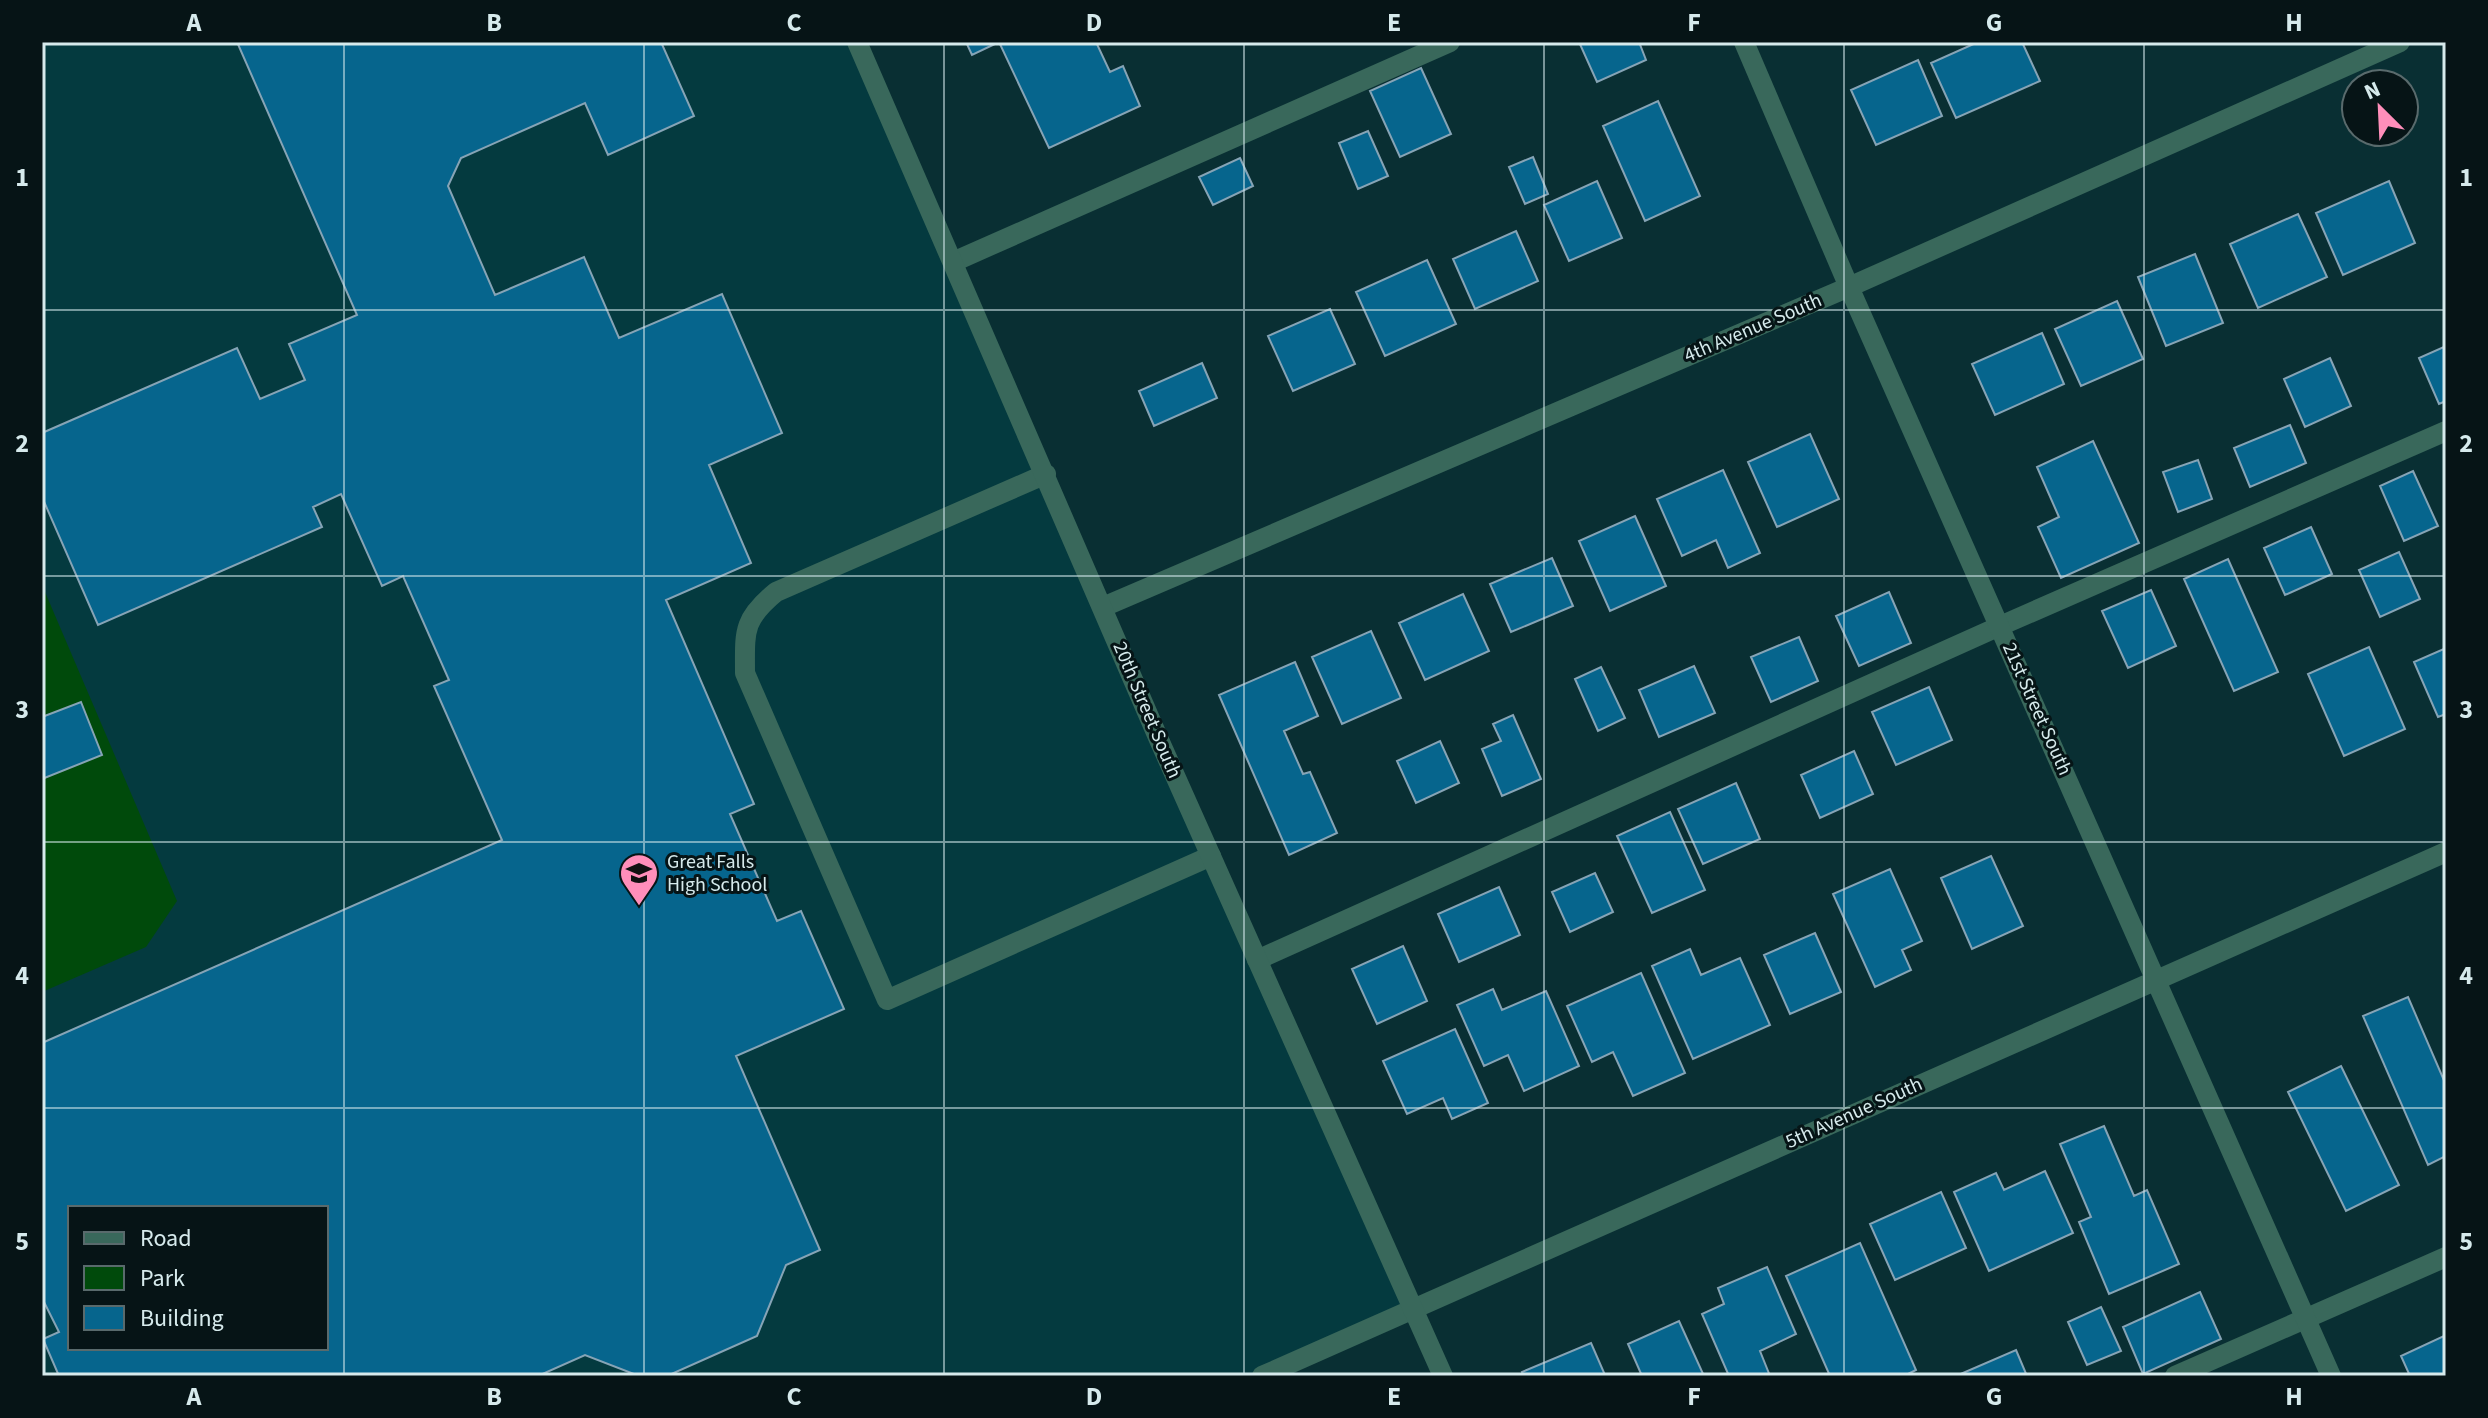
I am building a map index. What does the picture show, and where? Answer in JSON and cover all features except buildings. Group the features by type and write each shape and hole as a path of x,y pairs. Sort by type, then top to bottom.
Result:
{"street":[{"name":"20th Street South","path":"857,42 1160,742 1443,1376"},
{"path":"953,262 1450,42"},
{"name":"21st Street South","path":"1744,42 1849,287 2331,1376"},
{"name":"4th Avenue South","path":"1103,607 1849,287 2400,42"},
{"path":"1257,960 2000,626 2446,431"},
{"path":"1046,474 776,592 756,609 745,634 745,673 887,1000 1211,856"},
{"name":"5th Avenue South","path":"1262,1376 2446,852"},
{"path":"2175,1376 2446,1257"}],"shaded area":[{"name":"Great Falls High School","path":"42,42 857,42 1415,1310 1262,1376 42,1376"}],"green space":[{"path":"42,585 177,901 146,947 42,992"}],"place":[{"name":"Great Falls High School","path":"639,907"}]}
